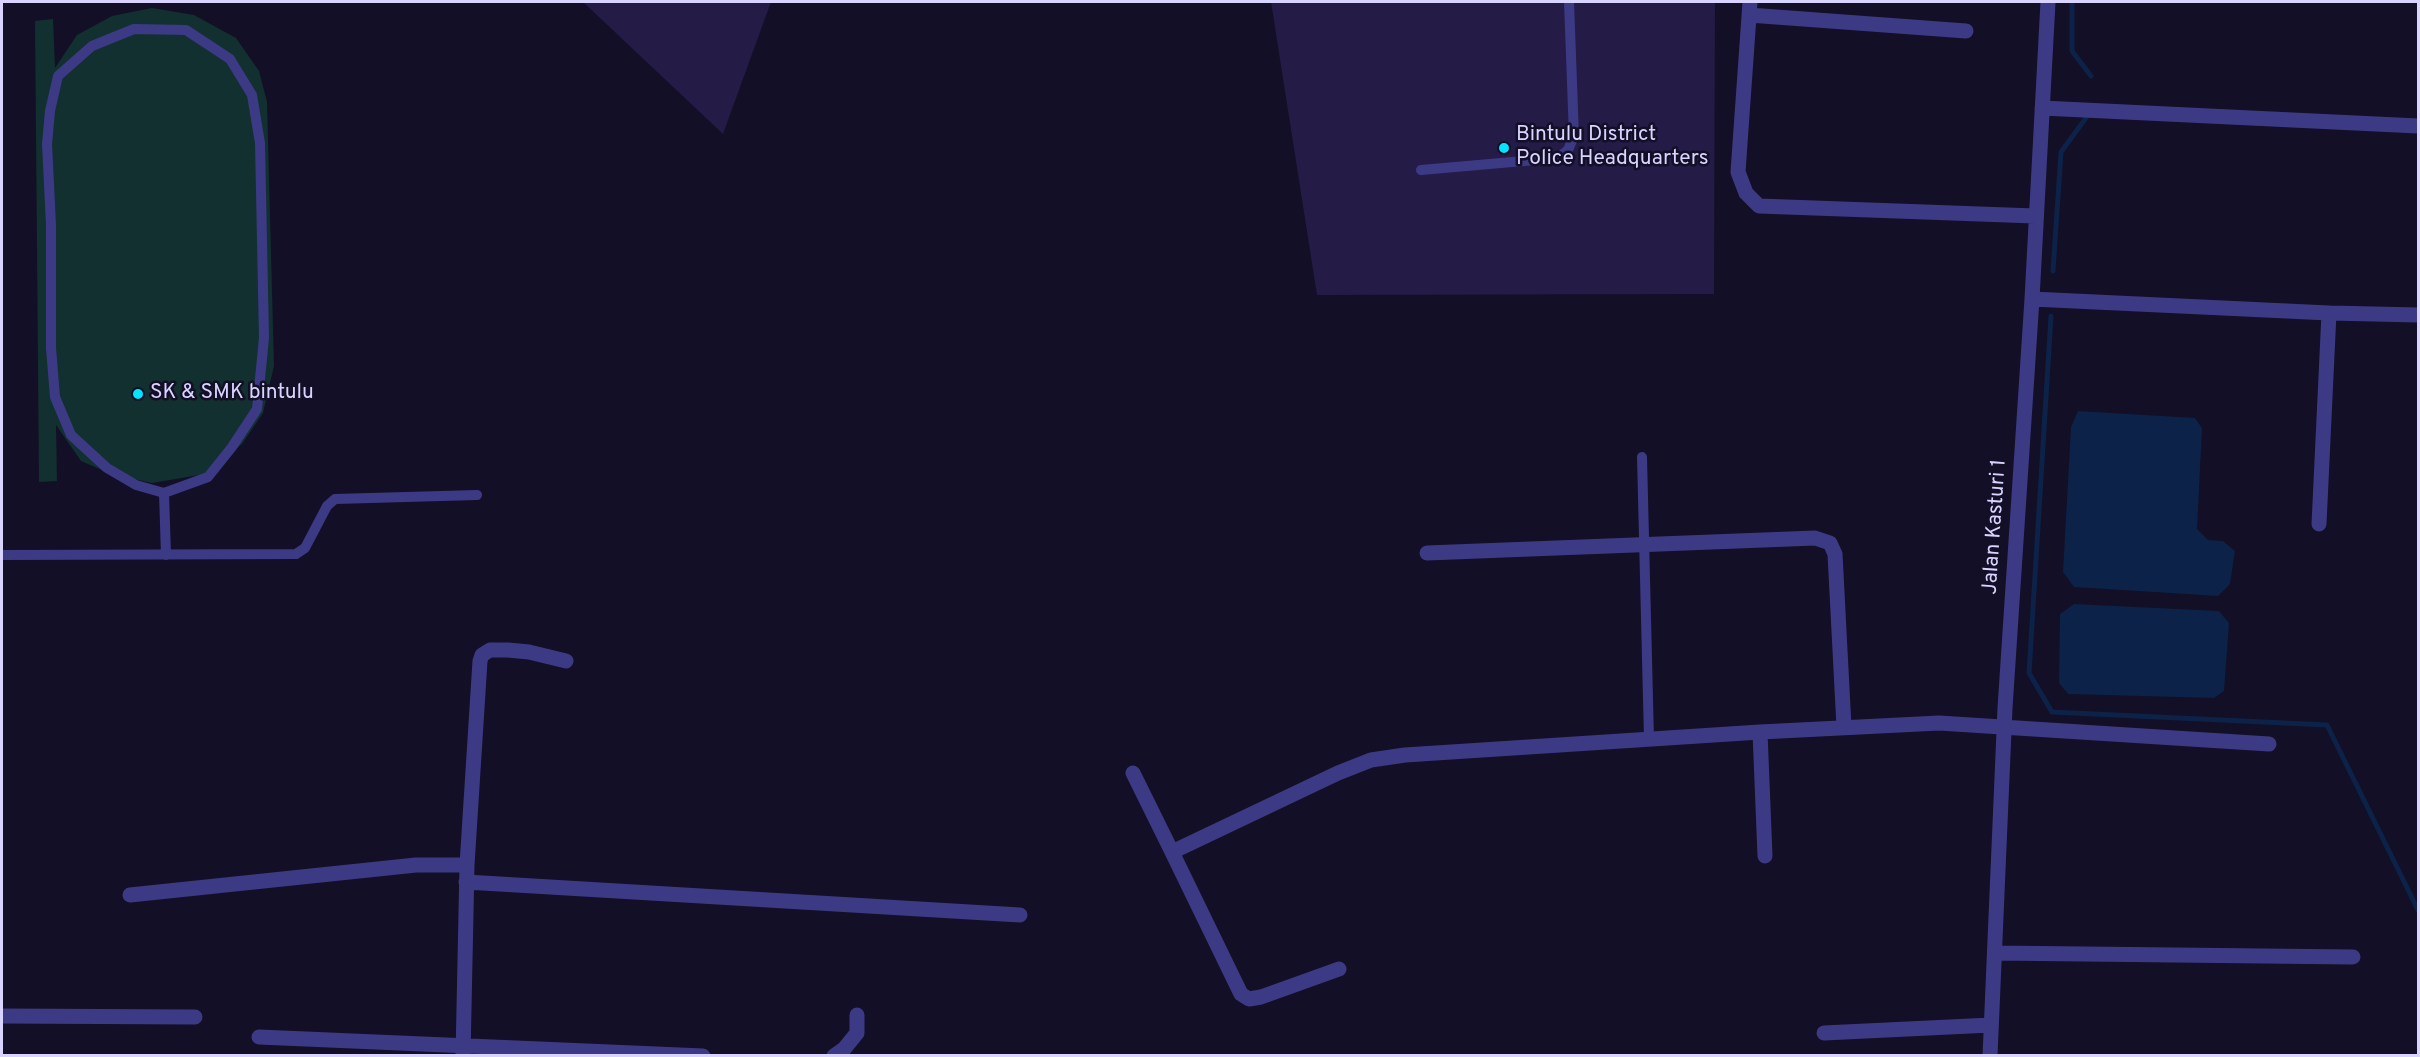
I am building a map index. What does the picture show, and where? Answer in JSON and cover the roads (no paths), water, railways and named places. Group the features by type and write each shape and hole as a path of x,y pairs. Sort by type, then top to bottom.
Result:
{"street":[{"name":"Jalan Kasturi 1","path":"1990,1056 2005,728 2048,2"},
{"path":"1966,31 1750,8 1738,172 1746,193 1759,206 2035,216"},
{"path":"2042,108 2418,126"},
{"path":"2032,299 2329,314 2418,315"},
{"path":"2319,524 2329,314"},
{"path":"1427,553 1815,538 1830,543 1835,554 1844,727"},
{"path":"463,1051 466,882 482,655 490,650 508,650 529,652 566,661"},
{"path":"1172,852 1338,773 1371,760 1405,755 1939,723 2269,744"},
{"path":"1760,732 1765,856"},
{"path":"1133,774 1241,994 1249,999 1261,997 1339,969"},
{"path":"130,895 416,865 467,865"},
{"path":"466,882 1020,915"},
{"path":"1995,953 2353,957"},
{"path":"834,1056 844,1049 857,1033 857,1015"},
{"path":"2,1016 195,1017"},
{"path":"1824,1033 1991,1025"},
{"path":"259,1038 463,1051 703,1056"}],"lane":[{"path":"1421,170 1558,158 1568,150 1574,136 1569,2"},
{"path":"134,29 186,30 230,59 252,95 260,143 264,338 257,409 232,447 208,477 164,493 136,485 107,468 71,435 55,397 51,348 51,225 47,144 50,111 58,76 92,46 134,29"},
{"path":"1642,457 1649,739"},
{"path":"164,493 166,555"},
{"path":"2,555 296,554 304,548 327,506 334,499 477,495"}],"water":[{"path":"2078,411 2195,418 2202,428 2197,529 2208,540 2223,541 2235,551 2230,584 2218,596 2074,587 2063,572 2071,427"},
{"path":"2074,604 2219,611 2229,623 2224,691 2214,698 2068,694 2059,683 2060,614"}],"waterway":[{"path":"2072,2 2072,51 2091,76"},
{"path":"2053,271 2061,152 2088,115"},
{"path":"2051,316 2029,673 2052,712 2327,725 2418,910"}],"place":[{"name":"Bintulu District Police Headquarters","path":"1504,148"},
{"name":"SK & SMK bintulu","path":"138,394"}]}
